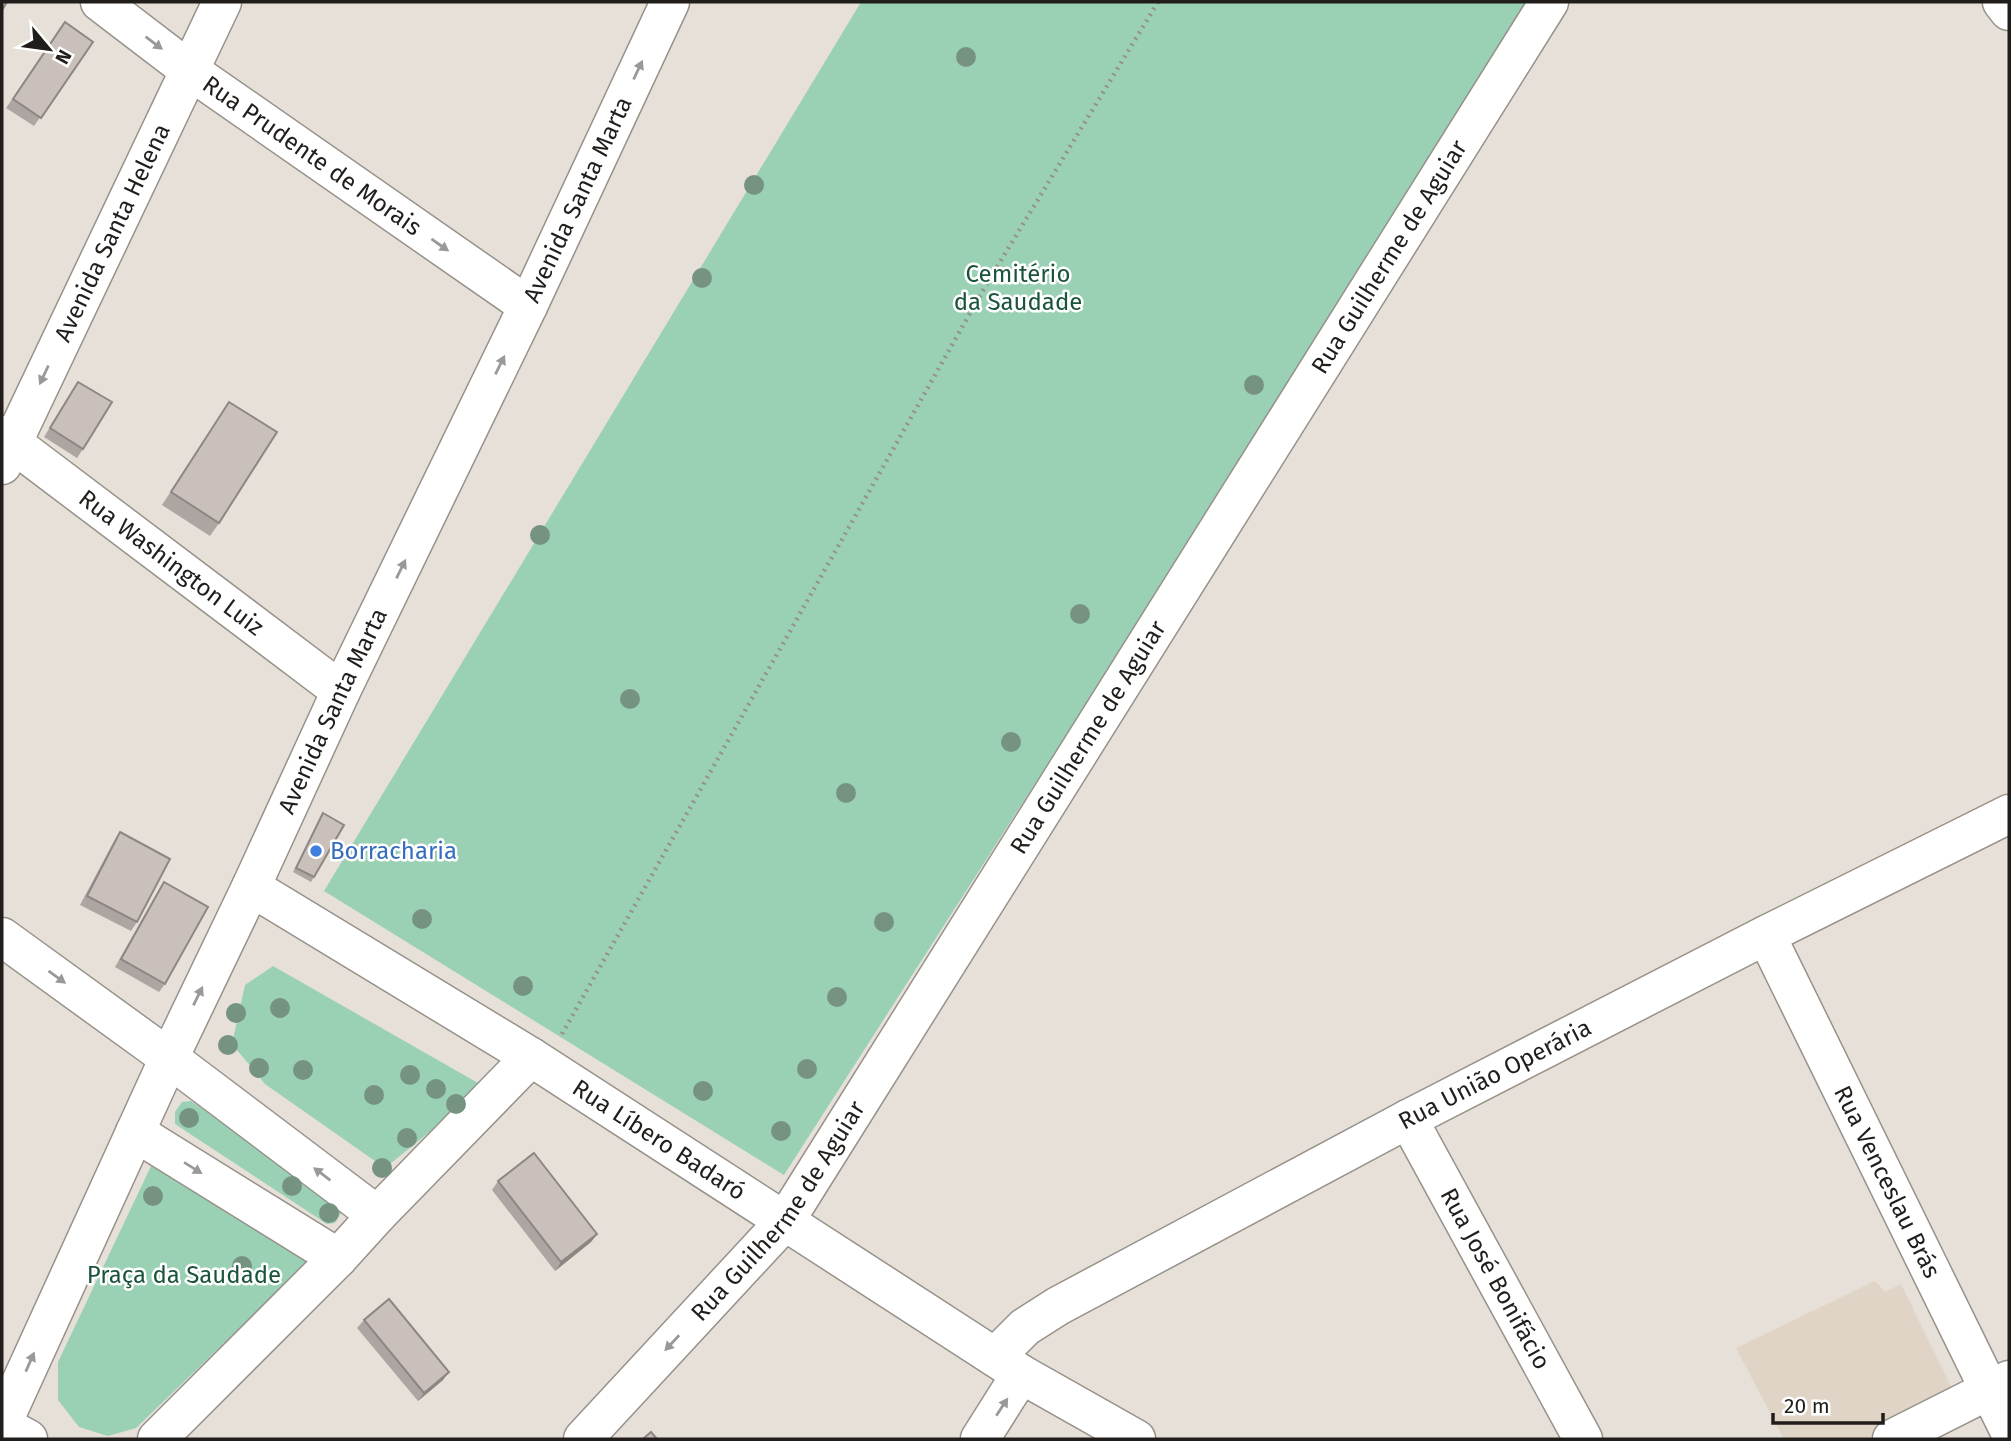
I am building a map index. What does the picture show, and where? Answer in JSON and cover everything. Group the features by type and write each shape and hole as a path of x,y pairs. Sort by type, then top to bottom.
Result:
{"street":[{"name":"Rua Prudente de Morais","path":"100,2 188,69 528,306"},
{"name":"Avenida Santa Helena","path":"5,448 222,2"},
{"name":"Avenida Santa Marta","path":"2,1425 169,1058 341,691 528,306 670,2"},
{"name":"Rua Guilherme de Aguiar","path":"583,1439 785,1221 1549,2"},
{"path":"2003,2 2009,12"},
{"name":"Rua Washington Luiz","path":"5,448 341,691"},
{"name":"Rua União Operária","path":"980,1439 1025,1327 1058,1306 1408,1119 2009,814"},
{"name":"Rua Líbero Badaró","path":"251,887 531,1057 1008,1365 1136,1439"},
{"name":"Rua Venceslau Brás","path":"1766,935 2000,1384 2009,1430"},
{"path":"2,937 169,1058 377,1215"},
{"path":"157,1439 338,1258 531,1057"},
{"name":"Rua José Bonifácio","path":"1408,1119 1583,1439"},
{"path":"135,1132 338,1258"},
{"path":"1892,1439 2000,1384"},
{"path":"2,1425 28,1439"}],"path":[{"path":"531,1057 561,1037 986,285 1158,2"}],"shaded area":[{"path":"1875,1281 1885,1292 1901,1284 1954,1393 1866,1439 1784,1439 1736,1348"}],"green space":[{"name":"Cemitério da Saudade","path":"861,2 1536,2 784,1175 324,891"},
{"path":"273,966 485,1087 385,1168 265,1084 232,1044 245,985"},
{"name":"Praça da Saudade","path":"191,1101 340,1200 344,1208 335,1223 327,1224 175,1124 175,1112 182,1102"},
{"name":"Praça da Saudade","path":"152,1164 309,1261 136,1428 108,1436 79,1427 58,1400 58,1362"}],"building":[{"path":"65,22 93,42 41,118 13,99"},
{"path":"78,382 112,402 83,449 50,428"},
{"path":"229,402 277,432 219,523 171,492"},
{"name":"Borracharia","path":"323,813 344,825 314,877 296,868"},
{"path":"120,832 170,859 137,922 87,896"},
{"path":"164,882 208,907 165,984 121,959"},
{"path":"534,1153 597,1234 561,1262 498,1181"},
{"path":"389,1299 449,1372 424,1393 364,1320"},
{"path":"651,1432 657,1439 643,1439"}],"place":[{"name":"Borracharia","path":"316,851"}]}
